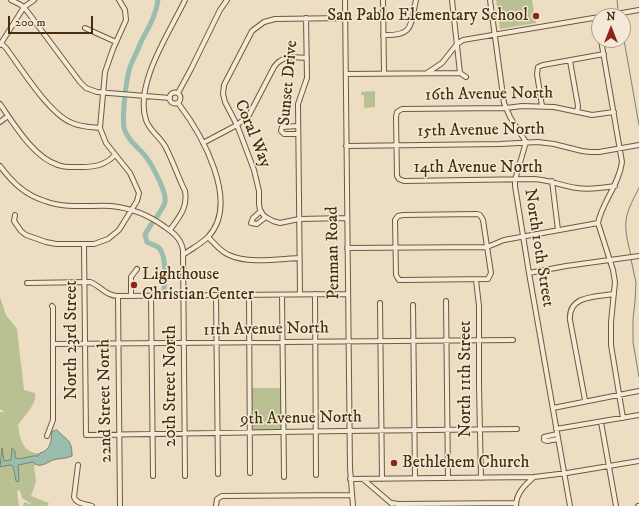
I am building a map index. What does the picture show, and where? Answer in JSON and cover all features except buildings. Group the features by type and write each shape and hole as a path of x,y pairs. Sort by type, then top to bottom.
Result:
{"street":[{"path":"11,0 24,7 83,85 91,90 170,98"},
{"path":"34,0 24,7 0,44 6,48 47,103 60,116 76,125 100,128"},
{"path":"15,215 14,221 16,226 26,235 56,244 94,244 108,239 119,230 139,198 138,190 126,167 104,140 100,128 106,67 126,20 125,10 119,0"},
{"path":"170,230 184,209 186,199 185,191 166,148 146,121 144,111 148,79 153,65 185,0"},
{"path":"178,93 220,10 227,0"},
{"name":"Penman Road","path":"345,0 349,431 350,479 353,506"},
{"path":"383,0 384,73"},
{"path":"384,35 399,35 406,32 410,26 416,0"},
{"path":"452,0 460,73"},
{"path":"490,0 503,98 510,117 526,142"},
{"name":"Sunset Drive","path":"300,294 298,104 306,82 306,18"},
{"name":"Coral Way","path":"261,211 254,170 237,125 225,102 224,90 227,80 249,35 259,24 268,20 345,18"},
{"path":"427,73 446,60 457,44 463,40 494,36 591,18"},
{"path":"85,28 116,42"},
{"path":"603,48 622,162 615,186 598,223 613,270 615,282 611,322 611,345 623,418"},
{"path":"542,106 537,74 538,67 604,54"},
{"path":"202,143 237,125 245,119 252,110 278,62 286,58 307,58"},
{"path":"570,60 578,106 577,112"},
{"path":"346,74 460,73 466,76"},
{"path":"170,98 172,93 178,93"},
{"path":"178,93 181,95 181,99 178,103"},
{"path":"170,98 172,103 178,103"},
{"path":"178,103 191,122 202,143 220,191 218,217 208,237 183,255"},
{"path":"0,104 35,151 42,158 53,164 67,167 96,166 106,163 115,155"},
{"name":"16th Avenue North","path":"397,145 396,114 402,109 506,108 542,106 560,107 592,115 614,112"},
{"path":"0,122 8,116"},
{"path":"298,126 282,127 281,131 284,134 298,134"},
{"name":"North 10th Street","path":"526,142 515,180 529,273 570,506"},
{"name":"15th Avenue North","path":"346,146 546,142 582,152 590,152 639,145"},
{"name":"14th Avenue North","path":"397,145 397,176 399,180 404,181 534,179 552,181 582,189 597,189 615,186"},
{"name":"20th Street North","path":"0,166 20,188 32,196 44,201 68,206 111,206 132,210 154,219 170,230 180,240 183,255 184,295 185,476"},
{"path":"552,181 558,230"},
{"path":"266,217 257,224 252,222 253,218 261,211 266,217 273,221 280,222 299,219 347,218"},
{"path":"403,215 480,215 484,220 487,247 491,273 488,279 399,280 396,275 395,220 398,216 403,215"},
{"path":"347,248 487,247 504,240 598,223"},
{"path":"208,237 224,253 238,258 252,260 299,258"},
{"name":"North 23rd Street","path":"84,245 86,435"},
{"path":"529,273 566,266 639,256"},
{"path":"131,296 131,277 138,270"},
{"name":"North 11th Street","path":"476,280 479,296 481,478"},
{"path":"27,283 85,282 94,284 110,295 118,296 348,294"},
{"path":"315,294 316,475"},
{"path":"585,400 570,314 575,303 582,300 614,294"},
{"path":"216,295 218,474"},
{"path":"249,295 250,473"},
{"path":"282,295 284,477"},
{"name":"22nd Street North","path":"118,296 120,506"},
{"path":"151,296 153,476"},
{"path":"446,301 448,478"},
{"path":"380,303 382,479"},
{"path":"413,305 416,478"},
{"path":"47,436 53,420 52,306"},
{"name":"11th Avenue North","path":"53,344 513,340"},
{"path":"553,408 585,400 639,391"},
{"path":"558,439 547,441 544,440 544,437 557,432 639,415"},
{"path":"601,422 616,506"},
{"name":"9th Avenue North","path":"86,435 316,431 517,430"},
{"path":"350,479 534,477 639,461"},
{"path":"78,465 74,497 75,500 92,506"},
{"path":"363,479 393,504 516,505 520,490 534,477"},
{"path":"216,506 217,499 222,496 352,495"}],"shaded area":[{"path":"496,0 532,0 536,23 500,29"},
{"path":"375,91 375,107 364,108 364,95 361,95 361,92"},
{"path":"0,297 6,315 17,329 24,390 35,393 34,402 30,410 18,425 21,440 23,445 30,451 40,453 39,456 21,458 14,458 11,456 11,460 4,461 2,448 0,460 0,412 4,412 0,409"},
{"path":"252,388 281,388 282,430 252,430"},
{"path":"57,430 70,443 72,456 53,460 40,465 33,462 18,465 18,482 16,481 13,466 10,465 0,467 2,448 4,461 11,460 12,448 15,451 15,458 38,456 46,450 51,442 52,432"},
{"path":"33,462 36,464 34,466 36,482 31,496 49,503 47,506 23,506 24,502 33,505 22,498 20,490 22,489 17,491 19,506 0,506 0,467 10,465 13,466 16,481 19,481 18,465"}],"waterway":[{"path":"158,0 154,17 130,67 125,98 124,128 134,144 149,161 164,192 164,206 145,235 147,242 156,246 162,252 165,268 164,290"},
{"path":"617,0 618,8"},
{"path":"625,48 639,125"},
{"path":"631,256 626,221 627,214 639,188"},
{"path":"631,259 636,283 633,342 639,377"}],"place":[{"name":"San Pablo Elementary School","path":"536,16"},
{"name":"Lighthouse Christian Center","path":"134,285"},
{"name":"Bethlehem Church","path":"394,463"}]}
